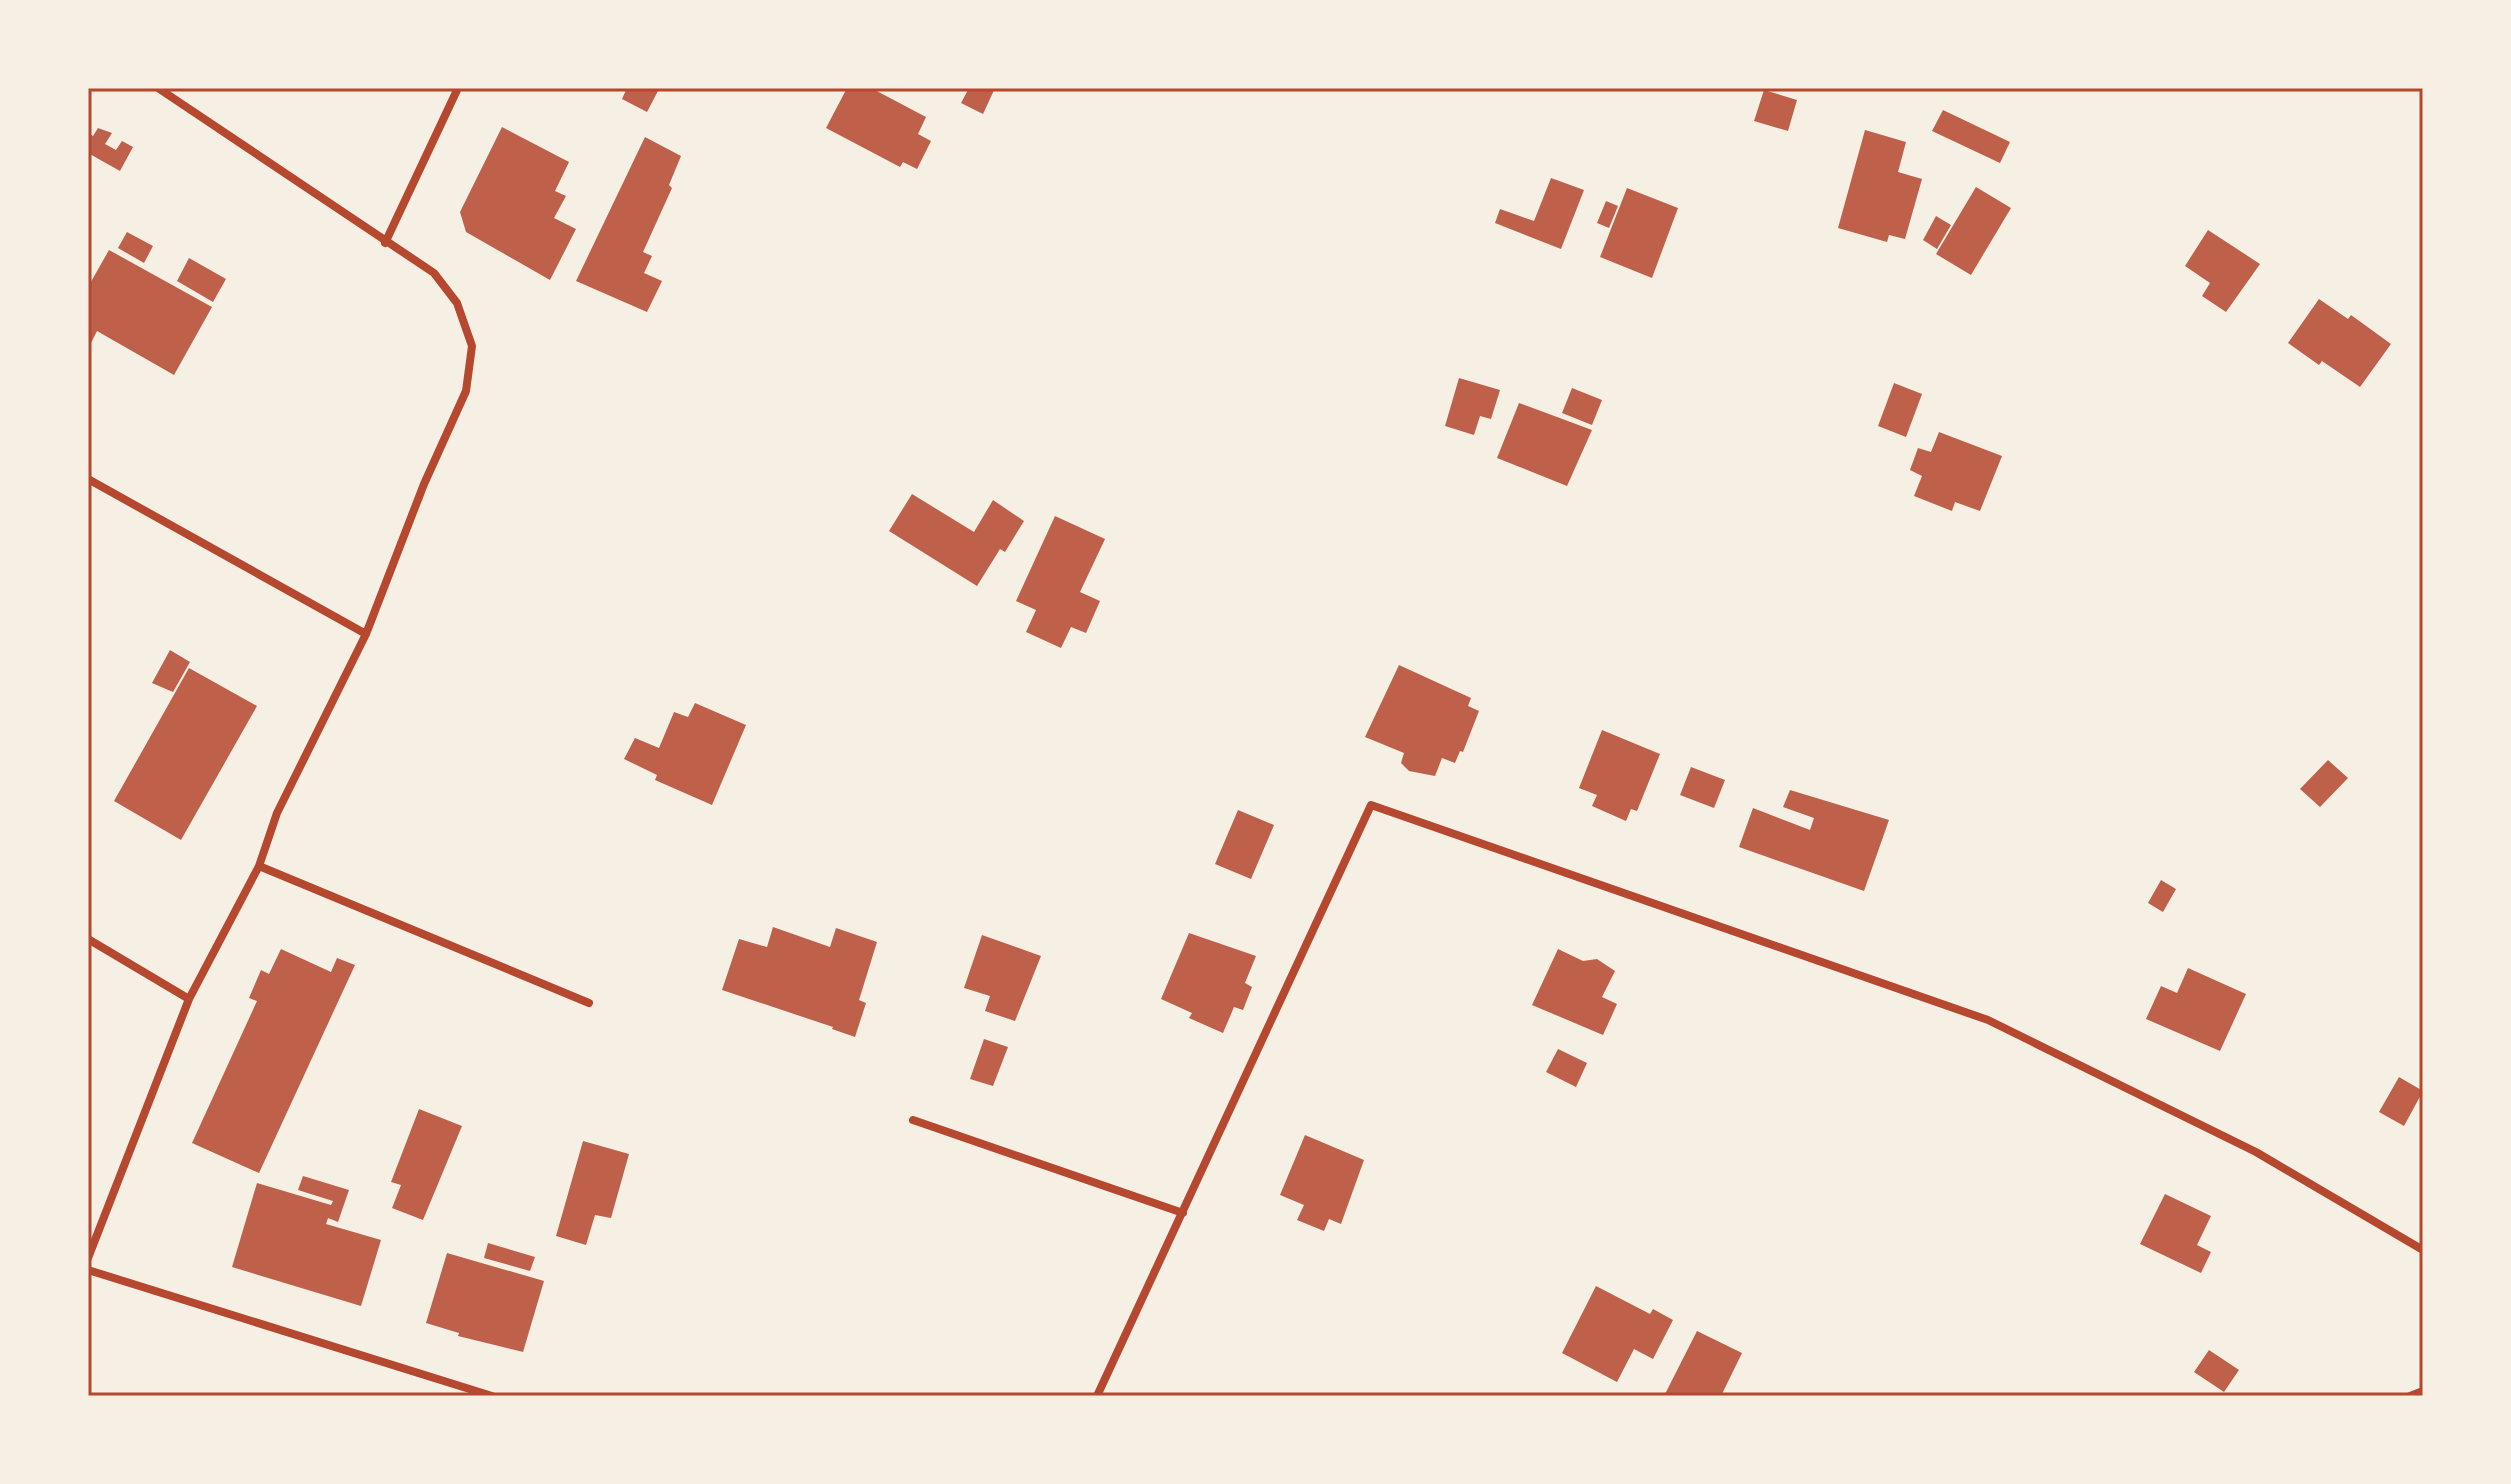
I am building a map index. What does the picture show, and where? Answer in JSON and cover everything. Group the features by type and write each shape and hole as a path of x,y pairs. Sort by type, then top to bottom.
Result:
{"street":[{"path":"88,1258 189,999 259,866 277,813 366,634 424,484 466,391 472,346 457,303 434,273 158,88"},
{"path":"385,243 458,88"},
{"path":"88,479 366,634"},
{"path":"1097,1396 1371,805 1988,1020 2256,1152 2423,1250"},
{"path":"259,866 589,1003"},
{"path":"88,939 189,999"},
{"path":"913,1120 1183,1213"},
{"path":"88,1270 492,1396"},
{"path":"2410,1396 2423,1391"}],"building":[{"path":"627,88 659,89 647,112 622,99"},
{"path":"847,88 871,88 926,117 918,134 931,141 917,169 903,162 900,167 826,128"},
{"path":"969,88 995,88 983,114 961,103"},
{"path":"1764,90 1797,100 1788,131 1754,121"},
{"path":"1943,110 2010,142 2000,163 1932,131"},
{"path":"502,127 569,162 555,191 566,196 554,218 576,229 550,280 466,232 460,212"},
{"path":"98,128 112,133 105,144 116,150 122,141 133,147 120,171 88,153 88,133 93,136"},
{"path":"1865,130 1906,142 1898,172 1922,179 1905,239 1889,235 1887,242 1838,228"},
{"path":"645,137 681,156 669,185 672,188 643,252 652,256 644,273 662,281 647,312 576,281"},
{"path":"1551,178 1584,190 1561,249 1495,223 1500,209 1534,221"},
{"path":"1976,187 2011,208 1971,275 1936,254"},
{"path":"1627,188 1678,208 1652,278 1600,257"},
{"path":"1606,201 1618,206 1609,228 1597,223"},
{"path":"1936,216 1951,225 1937,249 1923,240"},
{"path":"2208,230 2260,264 2226,312 2202,296 2210,283 2185,266"},
{"path":"127,232 153,246 144,263 118,248"},
{"path":"109,250 212,307 174,375 97,331 88,349 88,287"},
{"path":"189,258 226,279 213,302 177,281"},
{"path":"2319,299 2348,319 2351,315 2391,344 2360,387 2322,361 2319,365 2288,343"},
{"path":"1459,378 1500,390 1491,419 1480,416 1474,435 1445,426"},
{"path":"1894,383 1922,394 1906,437 1878,426"},
{"path":"1572,388 1602,400 1592,425 1562,413"},
{"path":"1519,403 1592,430 1567,486 1497,458"},
{"path":"1939,432 2002,456 1980,511 1955,502 1952,511 1914,496 1922,476 1910,470 1918,448 1931,452"},
{"path":"912,494 974,532 993,500 1024,521 1005,552 1000,549 977,586 889,531"},
{"path":"1055,516 1105,539 1080,592 1100,601 1086,633 1071,627 1061,648 1026,632 1036,610 1016,601"},
{"path":"170,650 190,662 173,692 152,683"},
{"path":"1399,665 1471,698 1468,706 1479,711 1463,752 1460,751 1455,763 1442,758 1435,776 1409,771 1401,763 1404,753 1365,737"},
{"path":"189,668 257,706 181,840 114,801"},
{"path":"695,703 746,725 712,805 655,780 657,775 624,759 635,738 659,748 674,712 688,717"},
{"path":"1602,730 1660,754 1637,811 1631,809 1626,821 1592,806 1597,795 1579,788"},
{"path":"2328,760 2348,778 2320,807 2300,789"},
{"path":"1691,767 1725,780 1714,808 1680,795"},
{"path":"1790,790 1889,820 1864,891 1739,847 1753,808 1810,830 1814,818 1783,807"},
{"path":"1238,810 1274,825 1251,879 1215,864"},
{"path":"2161,880 2176,889 2163,912 2148,903"},
{"path":"773,927 830,947 836,928 877,942 859,1000 866,1003 855,1037 722,990 739,939 767,947"},
{"path":"1189,933 1256,956 1245,983 1252,987 1243,1010 1234,1007 1223,1033 1189,1018 1192,1013 1161,999"},
{"path":"982,935 1041,956 1015,1021 985,1011 990,996 964,988"},
{"path":"281,949 331,972 337,958 355,965 259,1173 192,1143 257,1001 249,998 261,970 269,974"},
{"path":"1558,949 1583,961 1597,959 1615,971 1602,997 1617,1004 1603,1035 1532,1005"},
{"path":"2188,968 2246,994 2220,1051 2146,1019 2161,986 2177,993"},
{"path":"984,1039 1008,1047 993,1086 970,1079"},
{"path":"1558,1049 1587,1063 1576,1087 1546,1072"},
{"path":"2399,1077 2423,1091 2404,1126 2379,1112"},
{"path":"419,1109 462,1126 423,1220 392,1208 401,1185 391,1182"},
{"path":"1305,1135 1364,1160 1341,1224 1329,1219 1324,1231 1297,1220 1304,1205 1280,1195"},
{"path":"583,1141 629,1154 611,1218 595,1215 586,1245 556,1236"},
{"path":"303,1176 349,1190 338,1222 328,1218 326,1224 381,1240 361,1306 232,1267 257,1183 331,1205 333,1201 298,1190"},
{"path":"2165,1194 2211,1216 2197,1245 2211,1252 2201,1273 2140,1244"},
{"path":"488,1243 535,1257 530,1271 484,1258"},
{"path":"447,1253 544,1281 523,1352 458,1336 459,1333 426,1323"},
{"path":"1596,1286 1650,1314 1653,1309 1673,1320 1653,1359 1634,1349 1617,1382 1562,1353"},
{"path":"1697,1331 1742,1353 1721,1396 1664,1396"},
{"path":"2209,1350 2239,1370 2224,1392 2194,1372"}]}
